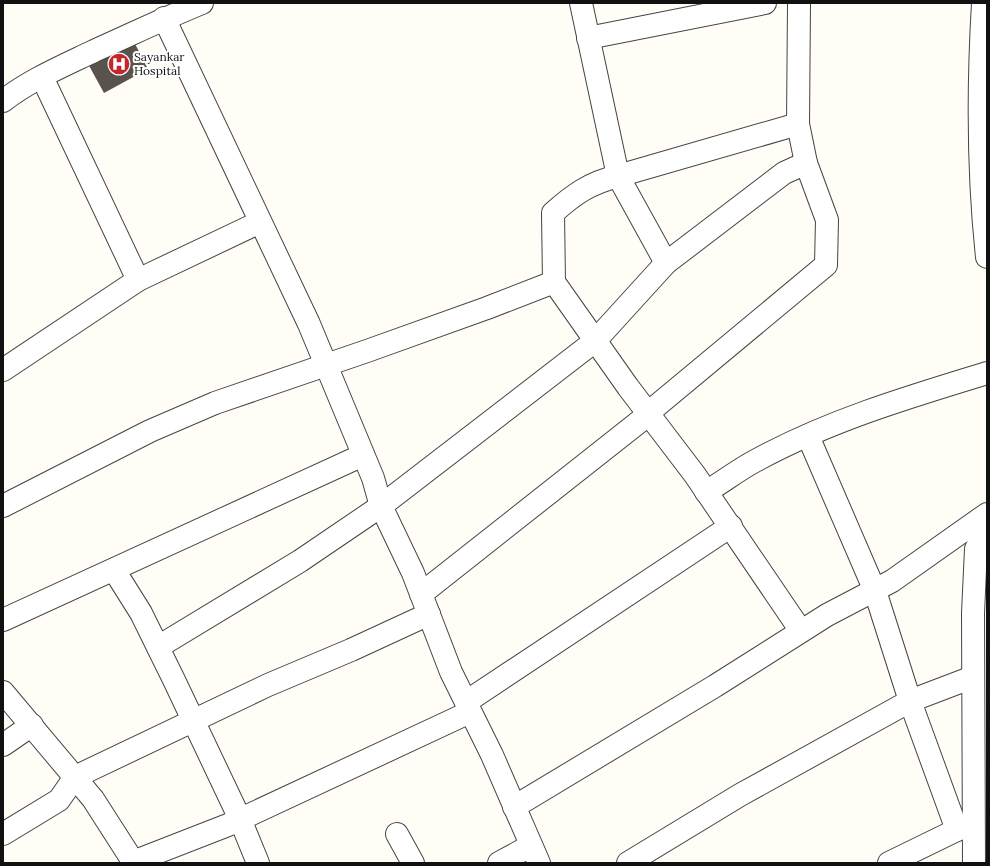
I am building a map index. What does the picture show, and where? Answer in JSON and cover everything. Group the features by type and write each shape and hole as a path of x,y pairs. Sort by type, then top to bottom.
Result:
{"street":[{"path":"3,101 19,89 42,77 164,18 202,3"},
{"path":"580,3 618,176 666,263"},
{"path":"588,38 765,3"},
{"path":"3,834 59,800 75,777 268,685 351,650 425,604 826,264 827,220 806,163 798,124 799,3"},
{"path":"983,3 979,68 984,225 987,257"},
{"path":"164,18 309,324 363,454 381,506 425,604 451,672 492,756 534,855 499,863"},
{"path":"42,77 138,280"},
{"path":"798,124 599,181 574,194 553,213 554,282 595,341 731,526 801,631"},
{"path":"158,646 300,561 381,506 595,341 666,263 784,173 806,163"},
{"path":"3,370 138,280 260,222"},
{"path":"3,506 157,428 215,403 487,308 554,282"},
{"path":"706,492 755,461 808,436 892,402 987,373"},
{"path":"808,436 875,591 910,701 966,826 974,863"},
{"path":"3,620 363,454"},
{"path":"514,808 715,686 827,615 892,581 987,514"},
{"path":"3,692 93,799 133,863 240,819 468,707 731,526"},
{"path":"966,826 973,676 973,613 976,549 987,526"},
{"path":"114,570 141,613 158,646 240,819 258,863"},
{"path":"628,863 740,795 910,701 973,676"},
{"path":"3,745 32,725"},
{"path":"889,863 966,826"},
{"path":"397,834 413,863"}],"building":[{"path":"132,38 148,69 104,93 87,62"}],"place":[{"name":"Sayankar Hospital","path":"119,64"}]}
